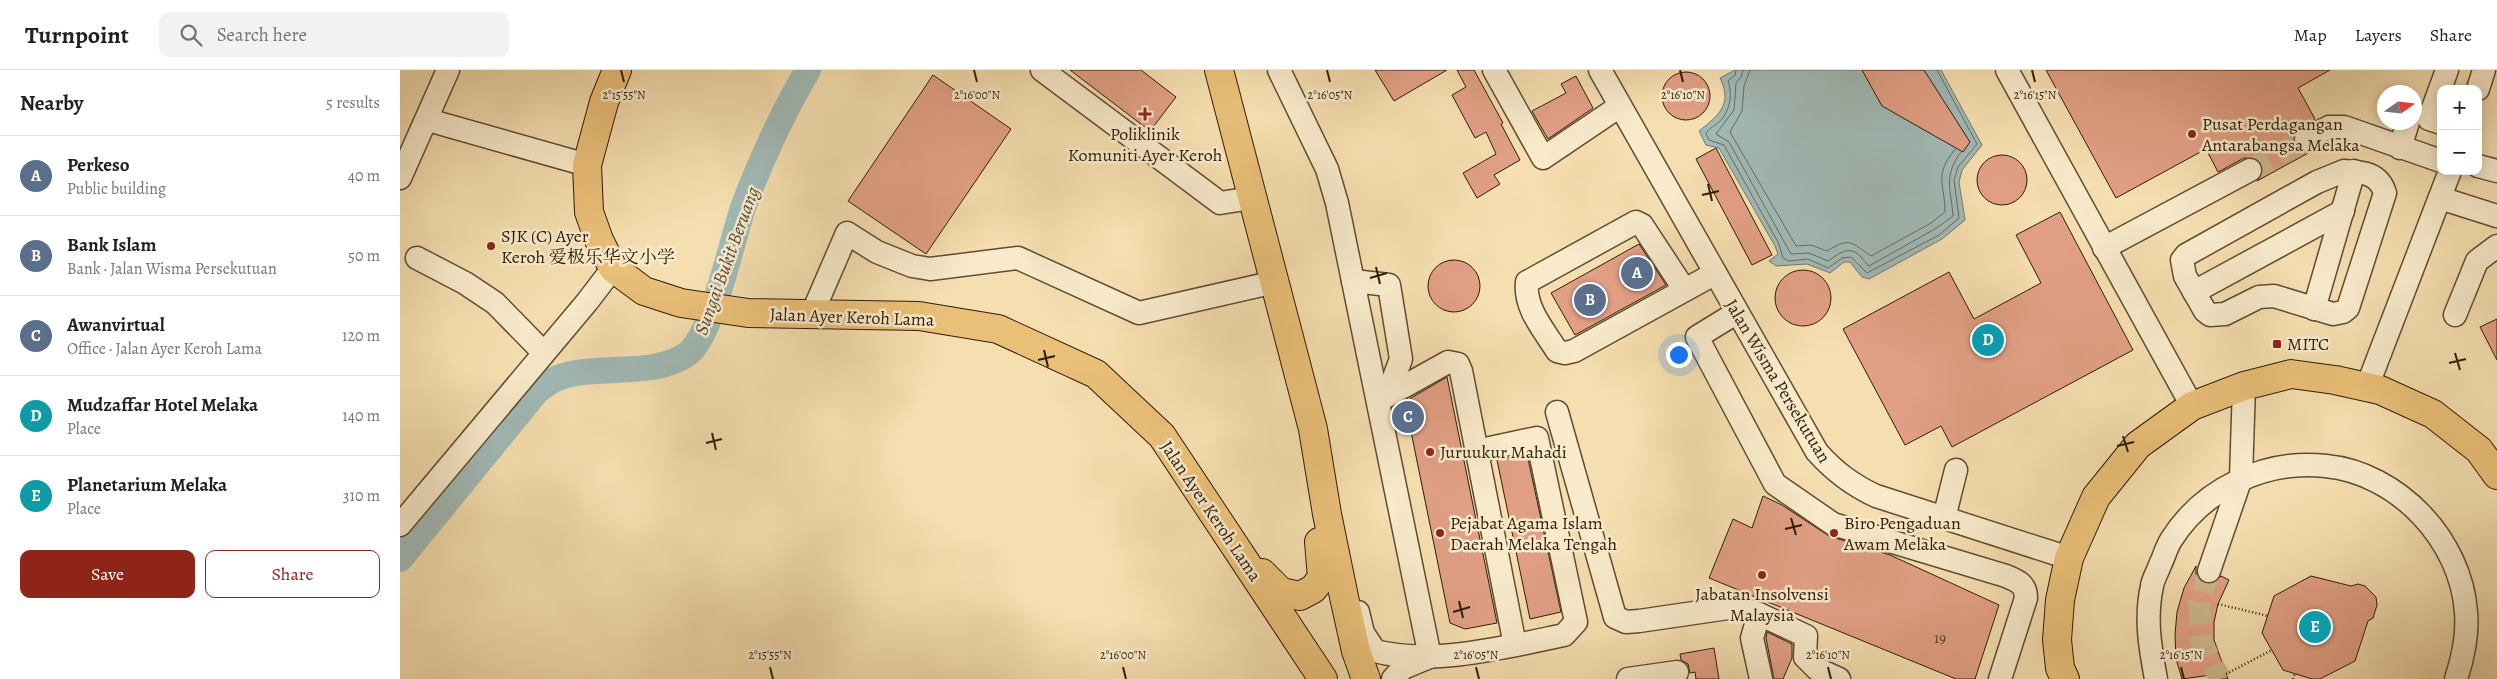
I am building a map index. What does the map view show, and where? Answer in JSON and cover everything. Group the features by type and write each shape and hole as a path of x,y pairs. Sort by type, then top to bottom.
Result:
{"main road":[{"name":"Jalan Ayer Keroh Lama","path":"617,70 604,102 587,165 589,212 599,240 613,268 644,291 681,303 748,313 918,316 998,329 1096,374 1162,436 1323,679"},
{"path":"1219,70 1251,198 1283,308 1313,429 1344,597 1356,651 1366,679"},
{"path":"1183,468 1244,546 1266,578 1281,592 1300,596 1313,589 1322,578 1322,559 1304,461 1283,308"},
{"path":"2061,675 2057,640 2060,600 2069,558 2096,497 2138,445 2192,406 2244,386 2291,374 2367,387 2380,390 2433,414 2488,453 2497,475"}],"street":[{"path":"400,178 428,120 448,70"},
{"path":"1042,70 1220,203 1251,198"},
{"path":"1279,70 1326,169 1337,203 1353,281 1383,398 1430,657"},
{"path":"1494,70 1543,158 1620,106"},
{"name":"Jalan Wisma Persekutuan","path":"1600,70 1714,274 1817,452 1834,472 1855,487 1876,496 2069,558"},
{"path":"2007,70 2192,406"},
{"path":"2314,309 2343,211 2362,172 2423,120 2447,70"},
{"path":"2479,85 2484,70"},
{"path":"428,120 587,165"},
{"path":"2306,139 2329,127 2344,127 2437,160"},
{"path":"2482,167 2497,171"},
{"path":"2104,248 2250,170"},
{"path":"2344,171 2362,172 2382,184 2385,193 2348,308 2343,312 2333,314 2274,296 2266,296 2216,316 2205,311 2182,268 2182,260 2186,255 2317,182 2344,171"},
{"path":"2367,387 2449,175"},
{"path":"2440,198 2497,216"},
{"path":"2194,292 2343,211"},
{"path":"1684,290 1642,225 1636,222 1527,282 1525,293 1530,308 1557,351 1565,353 1574,351 1714,274"},
{"path":"812,314 847,233 877,252 912,266 930,269 1018,258 1139,313 1275,282"},
{"path":"2455,315 2477,261 2497,246"},
{"path":"417,258 465,283 495,303 544,352"},
{"path":"400,525 613,268"},
{"path":"1353,281 1389,285 1401,359 1383,398"},
{"path":"1736,312 1697,337 1775,484 1833,524 2006,576 2021,583 2026,589 2026,598 2000,679"},
{"path":"1383,398 1448,362 1458,364 1514,645"},
{"path":"2209,572 2241,478 2244,386"},
{"path":"1557,412 1615,617 1626,622 1639,621 1735,607 1759,614 1806,636 1805,658 1815,674 1839,679"},
{"path":"1313,429 1363,634 1375,651 1390,655 1430,657 1514,645 1564,635 1576,622 1537,438 1476,451"},
{"path":"2156,679 2147,632 2152,585 2170,541 2201,504 2241,478 2283,466 2326,466 2368,477 2406,499 2436,531 2457,569 2466,612 2464,656 2456,679"},
{"path":"1944,518 1956,470"},
{"path":"1759,614 1752,638 1761,679"},
{"path":"1393,679 1403,668 1430,657"},
{"path":"1628,679 1677,672"}],"path":[{"path":"2218,604 2268,616"},
{"path":"2226,674 2272,650"},
{"path":"2293,679 2295,674"}],"water":[{"path":"1735,70 1941,70 1982,145 1962,170 1959,182 1965,220 1942,239 1869,279 1862,277 1850,262 1844,262 1830,273 1807,264 1776,266 1769,261 1778,254 1775,246 1719,148 1706,145 1699,131 1713,120 1722,108 1725,95 1720,78"}],"building":[{"name":"Poliklinik Komuniti Ayer Keroh","path":"1070,70 1141,70 1176,97 1150,131"},
{"path":"1375,70 1447,70 1394,101"},
{"path":"1457,70 1474,70 1503,123 1501,124 1520,160 1494,175 1500,184 1477,198 1463,173 1496,154 1486,132 1475,138 1452,95 1466,87"},
{"path":"1862,70 1924,70 1970,142 1963,152 1882,106"},
{"name":"Pusat Perdagangan Antarabangsa Melaka","path":"2046,70 2330,70 2298,88 2315,119 2295,132 2293,139 2299,150 2312,151 2257,181 2263,170 2261,163 2256,159 2244,158 2218,172 2206,149 2116,198"},
{"path":"1681,72 1691,72 1703,79 1710,91 1710,101 1703,113 1691,120 1681,120 1673,116 1666,109 1662,101 1662,91 1666,83 1673,76"},
{"path":"933,75 1011,129 926,254 848,201"},
{"path":"1576,76 1593,108 1548,139 1532,111 1566,93 1561,84"},
{"path":"1716,148 1772,255 1752,265 1696,159"},
{"path":"2002,155 2012,157 2020,162 2025,170 2027,180 2025,190 2020,198 2012,203 2002,205 1992,203 1984,198 1979,190 1977,180 1979,170 1984,162 1992,157"},
{"path":"2060,212 2133,350 1952,447 1941,426 1905,445 1843,329 1949,272 1974,319 2041,283 2016,235"},
{"path":"1639,244 1666,285 1575,335 1551,293"},
{"path":"1454,260 1468,264 1476,272 1480,286 1476,300 1468,308 1454,312 1440,308 1432,300 1428,286 1432,272 1440,264"},
{"path":"1803,270 1814,272 1823,278 1829,287 1831,298 1829,309 1823,318 1814,324 1803,326 1792,324 1783,318 1777,309 1775,298 1777,287 1783,278 1792,272"},
{"path":"2497,319 2497,360 2480,327"},
{"path":"1447,377 1497,623 1465,629 1450,623 1406,407 1411,398"},
{"path":"1527,454 1561,612 1530,619 1497,460"},
{"path":"1763,496 1782,505 1829,536 1890,555 1999,605 1975,679 1956,679 1709,578 1733,519 1752,528"},
{"path":"2196,566 2196,574 2204,583 2212,584 2221,576 2229,580 2218,604 2214,622 2214,640 2228,679 2213,679 2211,675 2182,679 2176,659 2175,634 2177,612 2184,588"},
{"path":"2311,576 2351,586 2358,584 2365,586 2376,597 2377,605 2373,618 2368,621 2355,661 2320,679 2312,679 2283,670 2262,633 2274,596"},
{"path":"1767,632 1792,644 1792,658 1783,679 1774,679 1766,638"},
{"path":"1714,648 1719,679 1696,679 1695,672 1690,673 1688,664 1681,660 1680,654"}],"waterway":[{"name":"Sungai Bukit Beruang","path":"400,559 541,388 553,380 568,375 585,372 638,369 672,362 686,355 695,345 713,310 743,208 772,138 808,70"}],"tunnel":[{"path":"2250,170 2306,139"},
{"path":"2209,571 2199,603 2202,643 2220,679"}],"place":[{"name":"Poliklinik Komuniti Ayer Keroh","path":"1145,114"},
{"name":"Pusat Perdagangan Antarabangsa Melaka","path":"2192,134"},
{"name":"SJK (C) Ayer Keroh 爱极乐华文小学","path":"491,246"},
{"name":"Perkeso","path":"1637,273"},
{"name":"Bank Islam","path":"1590,300"},
{"name":"Mudzaffar Hotel Melaka","path":"1988,340"},
{"name":"MITC","path":"2277,344"},
{"name":"Awanvirtual","path":"1408,417"},
{"name":"Juruukur Mahadi","path":"1430,452"},
{"name":"Pejabat Agama Islam Daerah Melaka Tengah","path":"1440,533"},
{"name":"Biro Pengaduan Awam Melaka","path":"1834,533"},
{"name":"Jabatan Insolvensi Malaysia","path":"1762,575"},
{"name":"Planetarium Melaka","path":"2315,627"}]}
